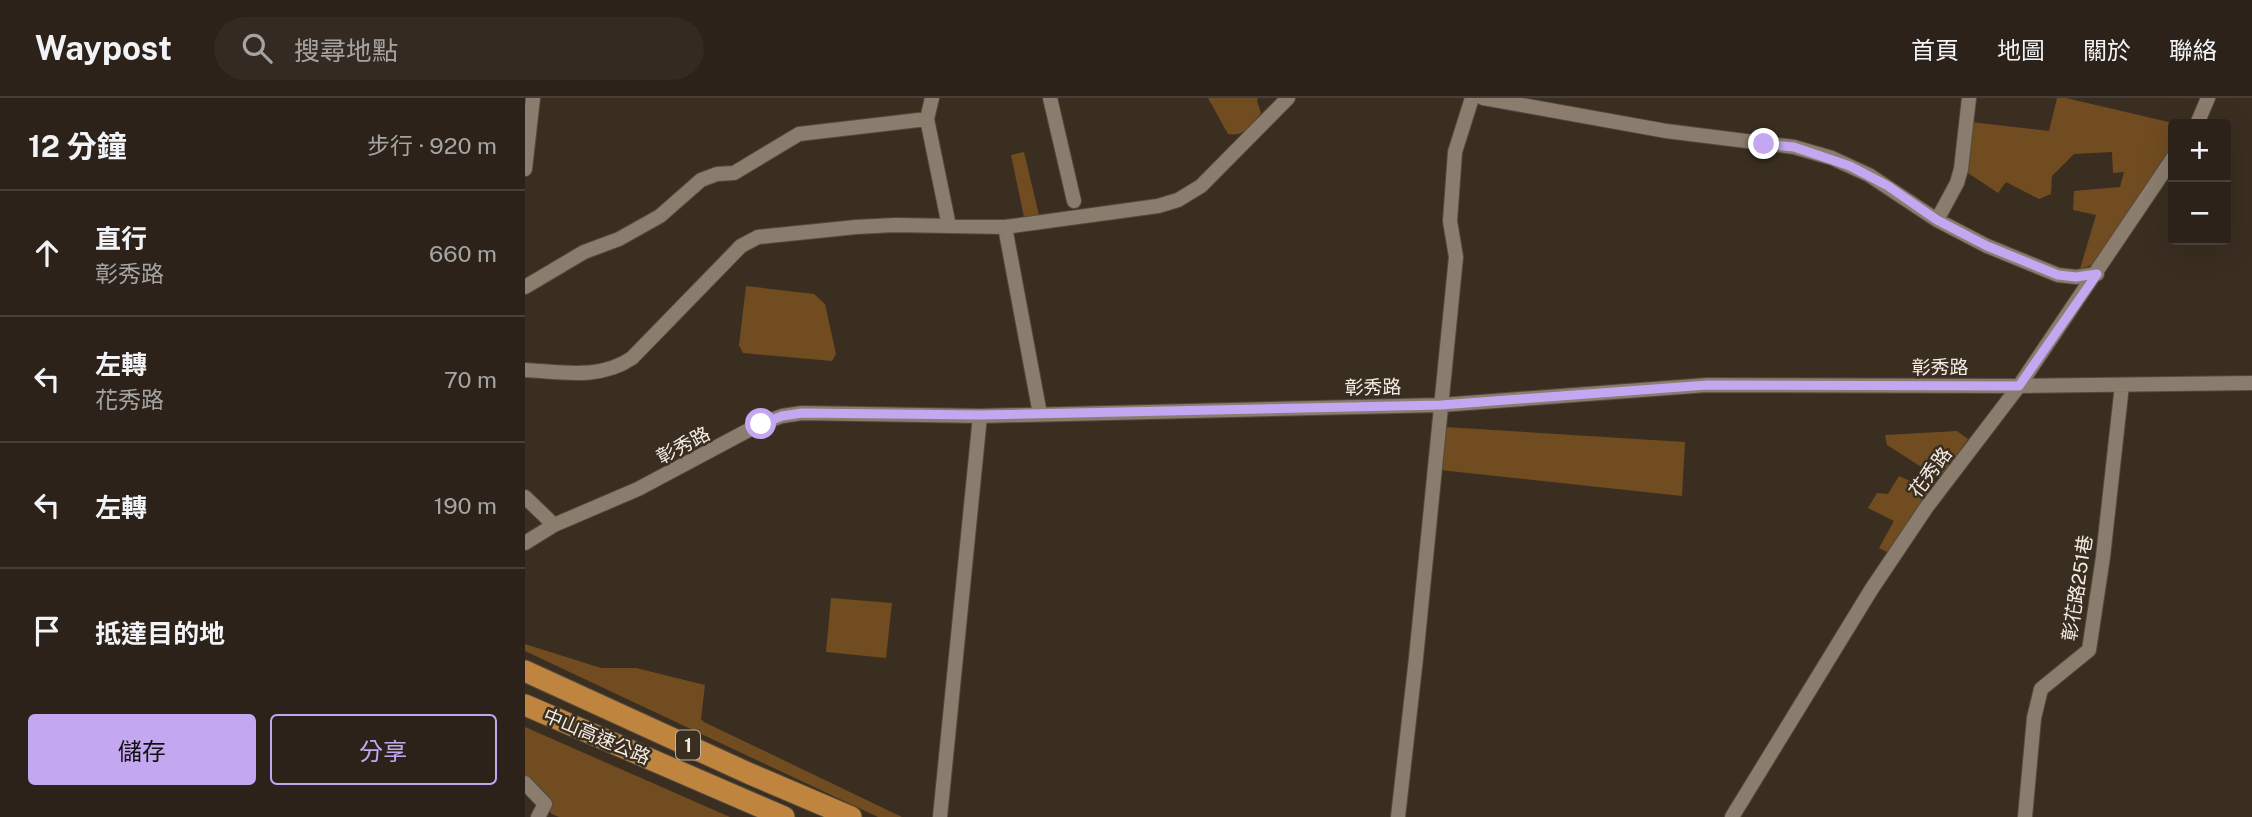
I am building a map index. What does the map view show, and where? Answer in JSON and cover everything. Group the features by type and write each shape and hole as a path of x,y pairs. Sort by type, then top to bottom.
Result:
{"highway":[{"name":"中山高速公路","path":"525,671 851,817"},
{"name":"中山高速公路","path":"525,705 784,817"}],"street":[{"path":"525,169 533,98"},
{"path":"932,98 927,119 949,226"},
{"path":"1050,98 1074,201"},
{"path":"525,370 593,373 623,364 632,358 741,246 753,239 875,226 1005,227 1158,206 1178,200 1201,187 1288,98"},
{"path":"1398,817 1456,257 1450,221 1455,152 1472,98"},
{"path":"1483,98 1666,131 1794,147 1832,158 1869,176 1937,220 1987,246 2058,275 2076,277 2097,274"},
{"path":"1937,220 1957,183 1961,169 1969,98"},
{"path":"2199,119 2209,98"},
{"path":"525,287 585,253 619,239 660,216 701,180 717,174 734,173 799,134 927,119"},
{"name":"花秀路","path":"1732,817 1871,590 1926,508 2019,386 2168,165"},
{"path":"1005,227 1040,414"},
{"name":"彰秀路","path":"525,543 554,525 638,489 761,424 782,416 802,413 980,415 1441,405 1707,385 2019,386 2252,383"},
{"name":"彰花路251巷","path":"2025,817 2034,718 2041,689 2089,650 2103,557 2122,385"},
{"path":"940,817 980,415"},
{"path":"525,496 554,525"},
{"path":"525,783 545,804 538,817"}],"shaded area":[{"path":"1208,98 1258,98 1261,113 1243,132 1228,134"},
{"path":"2057,98 2168,122 2168,160 2095,264 2080,269 2096,215 2073,210 2074,191 2120,187 2124,172 2113,173 2112,152 2074,154 2052,176 2051,194 2039,199 2006,182 1998,193 1965,171 1971,122 2049,131"},
{"path":"1024,152 1039,215 1024,217 1011,155"},
{"path":"746,286 814,294 825,304 836,354 832,361 743,353 739,345"},
{"path":"1445,427 1685,442 1682,496 1440,470"},
{"path":"1957,431 1968,439 1940,479 1887,445 1885,435"},
{"path":"1899,476 1932,491 1891,554 1879,548 1894,521 1868,508 1877,493 1888,494"},
{"path":"831,598 892,603 886,658 826,652"},
{"path":"525,644 601,668 636,668 705,685 701,719 704,722 902,817 878,817 525,651"},
{"path":"525,727 730,817 559,817 552,814 525,787"}],"route":[{"path":"761,424 782,416 802,413 980,415 1441,405 1707,385 2019,386 2097,274 2076,277 2058,275 1987,246 1937,220 1888,186 1850,166 1794,147 1764,144"}]}
